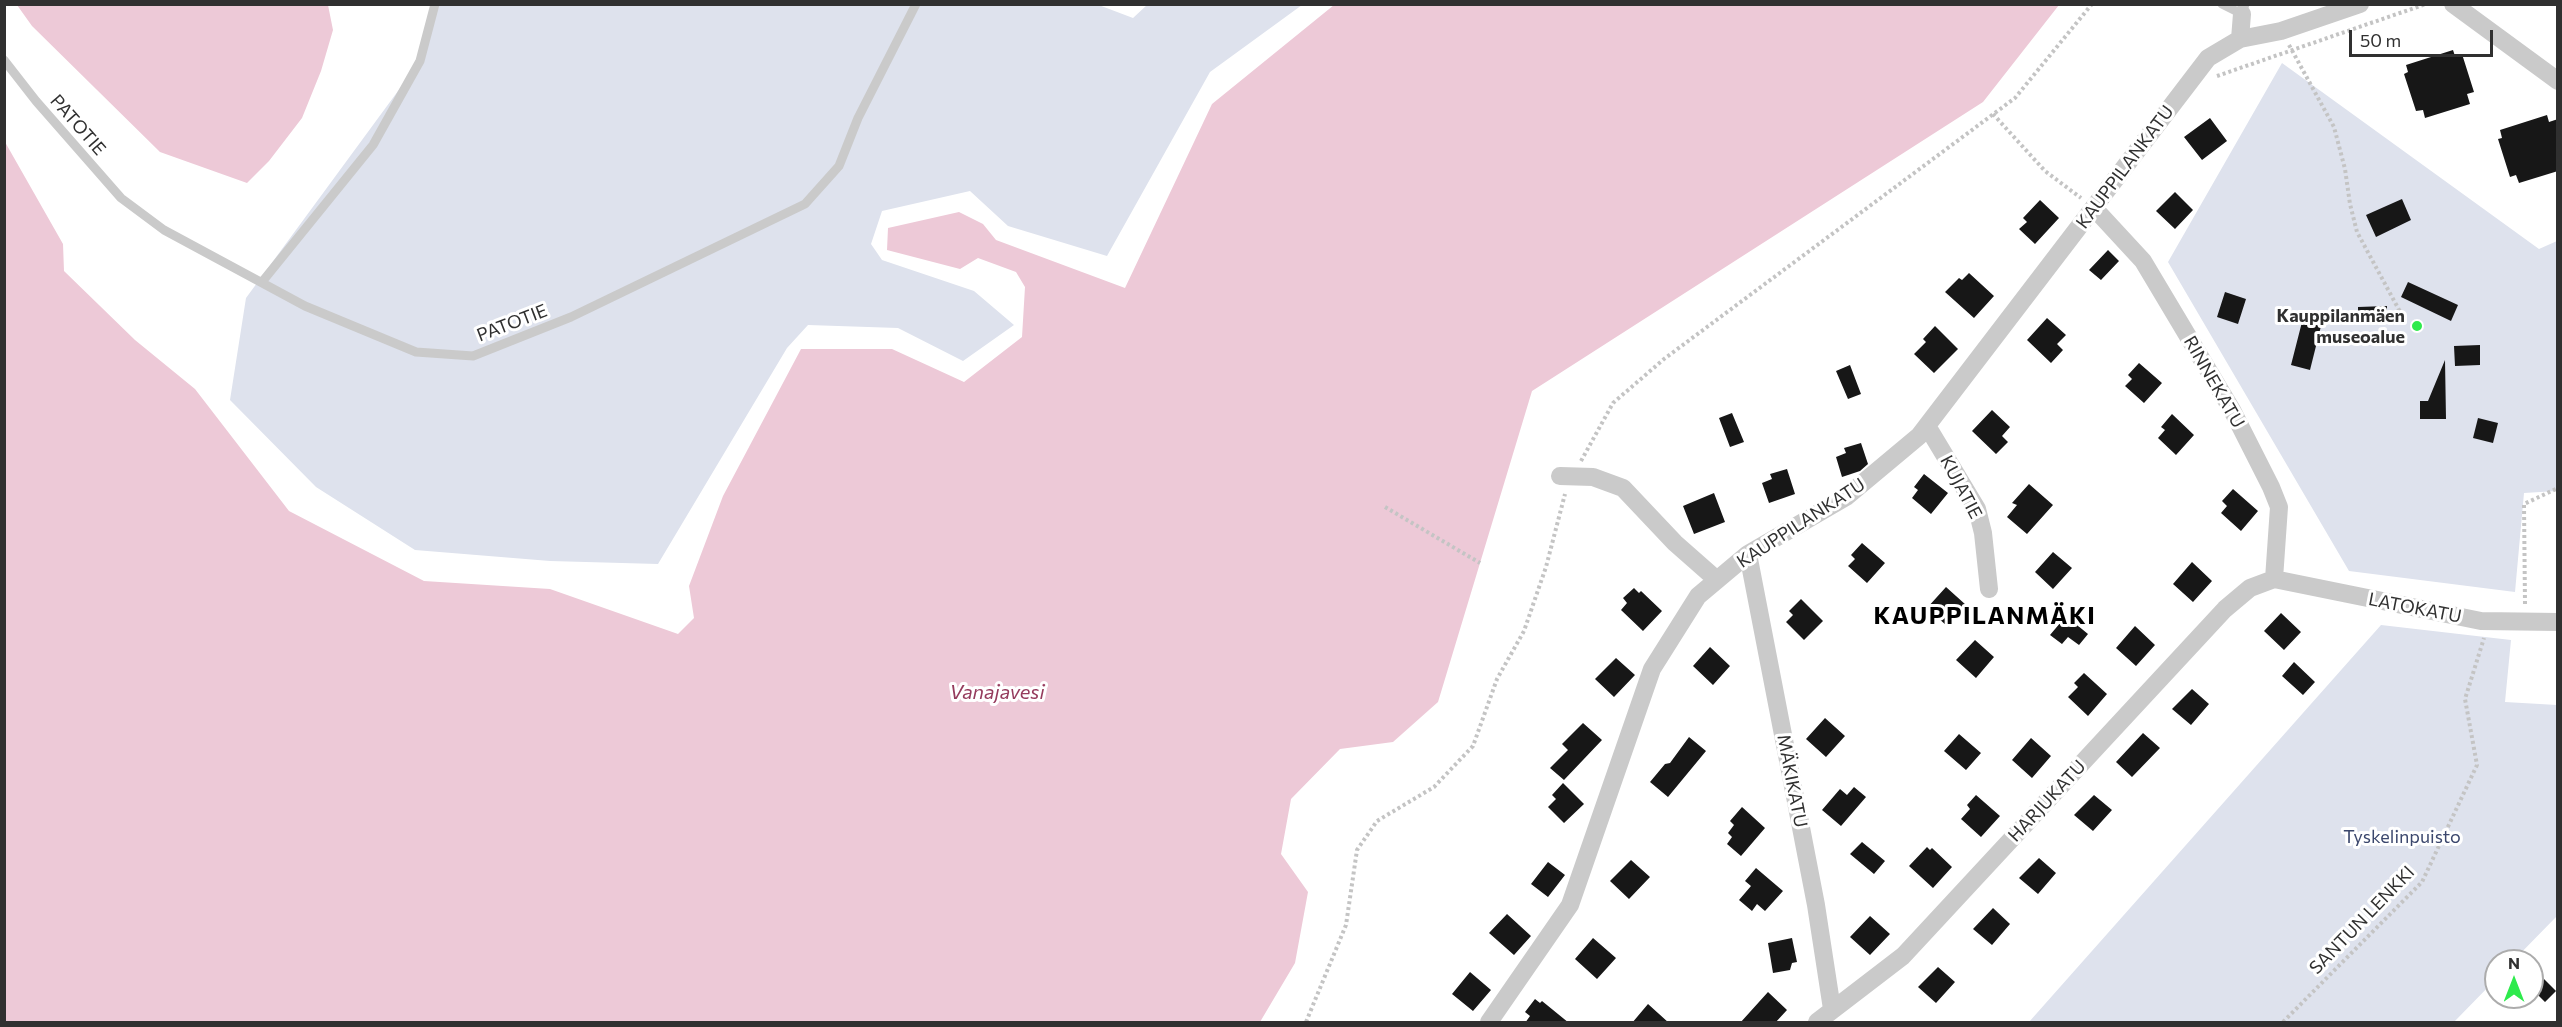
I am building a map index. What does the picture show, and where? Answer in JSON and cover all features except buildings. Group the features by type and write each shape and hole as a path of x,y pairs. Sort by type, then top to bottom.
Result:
{"street":[{"name":"KAUPPILANKATU","path":"1489,1023 1570,905 1652,669 1698,596 1748,554 1846,497 1919,436 2208,58 2240,39 2281,32 2360,4"},
{"path":"2453,4 2558,81"},
{"path":"2240,39 2244,9"},
{"name":"RINNEKATU","path":"2094,208 2143,261 2232,410 2271,487 2278,507 2274,579"},
{"name":"KUJATIE","path":"1927,426 1977,510 1983,533 1989,589"},
{"path":"1566,476 1593,477 1623,488 1675,543 1717,580"},
{"name":"MÄKIKATU","path":"1748,554 1816,905 1832,1009"},
{"name":"LATOKATU","path":"2274,579 2489,622 2558,622"},
{"name":"HARJUKATU","path":"1817,1023 1832,1009 1903,956 2225,609 2250,588 2274,579"}],"lane":[{"path":"262,282 373,145 420,61 435,4"},
{"name":"PATOTIE","path":"4,60 36,101 121,198 164,230 305,306 416,352 472,356 571,317 805,204 839,166 858,118 916,4"},
{"path":"2222,4 2244,9"}],"path":[{"path":"1306,1023 1346,925 1357,850 1377,821 1434,787 1473,746 1497,679 1524,631 1546,567 1567,486 1566,476 1613,403 1665,359 2016,98 2092,4"},
{"path":"2190,81 2224,75 2426,4"},
{"path":"2281,32 2334,128 2345,169 2357,232 2405,321"},
{"path":"1993,114 2045,171 2094,208"},
{"path":"2525,622 2524,504 2558,488"},
{"path":"1385,507 1480,563"},
{"name":"SANTUN LENKKI","path":"2283,1023 2422,882 2477,765 2465,699 2489,622"}],"green space":[{"path":"1096,4 1133,18 1147,5 1302,5 1210,72 1107,256 1008,226 970,191 882,211 871,244 882,260 974,291 1014,325 963,361 898,328 808,325 787,348 658,564 550,561 415,550 316,487 230,400 246,298 420,61 435,5"},
{"path":"2282,63 2539,249 2557,241 2557,491 2524,493 2515,592 2349,571 2168,262"},
{"name":"Tyskelinpuisto","path":"2381,625 2511,640 2505,702 2557,705 2557,916 2525,949 2484,949 2484,991 2454,1022 2029,1022"}],"water":[{"path":"17,5 328,5 333,30 321,71 302,118 269,161 247,183 160,152 32,26"},
{"name":"Vanajavesi","path":"1334,5 2059,5 1983,102 1532,391 1438,702 1393,742 1340,749 1291,799 1281,854 1308,892 1295,963 1260,1022 5,1022 5,142 63,244 64,271 135,340 195,389 289,511 424,581 550,589 678,634 694,618 689,586 723,496 801,349 892,349 964,382 1022,337 1025,287 1016,272 978,258 960,269 887,250 888,228 959,212 983,224 996,240 1125,288 1212,104"}],"place":[{"name":"Kauppilanmäen museoalue","path":"2417,326"}],"district":[{"name":"KAUPPILANMÄKI","path":"1985,616"}]}
